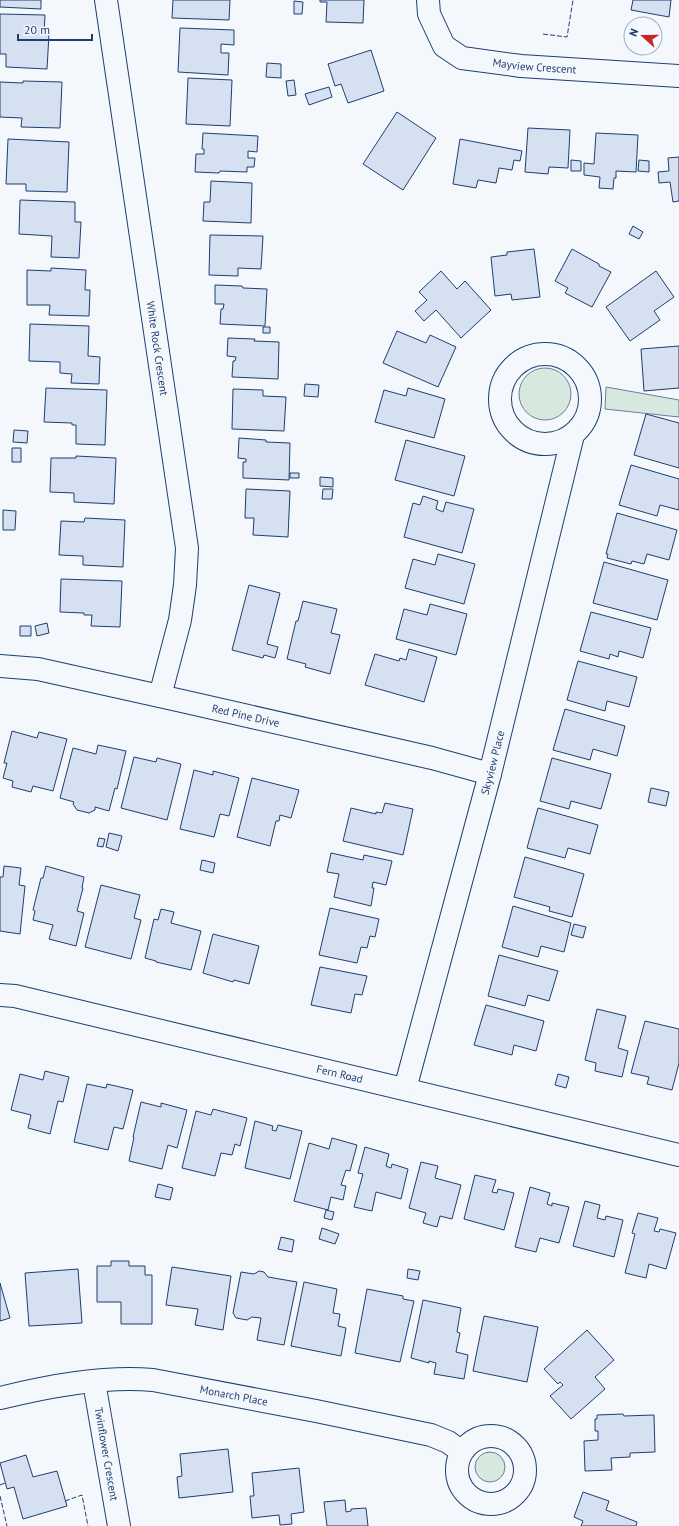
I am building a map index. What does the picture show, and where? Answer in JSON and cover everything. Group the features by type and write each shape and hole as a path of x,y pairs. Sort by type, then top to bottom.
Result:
{"street":[{"name":"White Rock Crescent","path":"106,0 187,548 185,585 180,620 160,696"},
{"name":"Mayview Crescent","path":"428,0 429,14 444,46 462,58 521,66 679,76"},
{"name":"Skyview Place","path":"405,1088 490,774 573,435 583,422 589,408 590,398 587,383 579,369 569,360 554,354 534,355 520,361 508,372 500,391 500,407 503,418 512,431 525,440 542,444 557,443 573,435"},
{"name":"Red Pine Drive","path":"0,666 38,669 432,758 490,774"},
{"name":"Fern Road","path":"0,995 16,996 405,1088 679,1155"},
{"name":"Monarch Place","path":"0,1398 46,1388 94,1382 141,1379 153,1380 309,1409 431,1435 448,1442 462,1452"},
{"name":"Twinflower Crescent","path":"94,1382 119,1526"}],"shaded area":[{"path":"540,368 550,368 559,372 567,380 571,389 571,399 567,408 559,416 550,420 540,420 531,416 523,408 519,399 519,389 523,380 531,372"},
{"path":"606,387 679,400 679,417 605,409"},
{"path":"490,1452 501,1456 505,1467 501,1478 490,1482 479,1478 475,1467 479,1456"}],"building":[{"path":"0,0 41,0 41,9 0,7"},
{"path":"173,0 230,0 229,20 172,18"},
{"path":"320,0 364,0 363,23 326,22 327,2 320,2"},
{"path":"633,0 671,0 669,17 631,10"},
{"path":"294,1 303,2 302,14 294,14"},
{"path":"0,14 45,15 44,34 49,34 47,69 6,67 6,54 0,54"},
{"path":"180,28 234,30 234,45 221,44 221,53 229,53 228,75 178,72"},
{"path":"371,50 384,91 348,103 341,84 335,86 328,64"},
{"path":"267,63 281,64 281,78 266,77"},
{"path":"188,78 232,80 230,126 186,124"},
{"path":"294,80 296,95 288,96 286,81"},
{"path":"23,81 62,82 60,128 21,127 22,118 0,117 0,82 23,83"},
{"path":"329,87 332,97 309,105 305,94"},
{"path":"397,112 436,138 403,190 363,164"},
{"path":"528,128 570,130 568,168 549,167 548,174 525,172"},
{"path":"203,133 258,136 257,152 248,151 248,158 255,158 254,167 247,167 247,172 195,172 196,154 204,154 204,149 202,149"},
{"path":"596,133 638,135 636,172 616,171 613,189 599,188 600,177 584,175 584,163 594,164"},
{"path":"8,139 69,142 67,192 26,191 26,184 6,184"},
{"path":"460,139 522,151 520,161 514,160 512,170 499,168 496,183 478,180 476,188 453,184"},
{"path":"679,157 679,201 673,202 670,182 659,183 658,172 669,171 668,158"},
{"path":"571,160 581,161 581,171 571,171"},
{"path":"639,160 649,161 649,172 638,171"},
{"path":"211,181 252,183 251,223 203,221 204,202 210,202"},
{"path":"20,200 75,202 75,222 81,222 79,258 51,257 52,236 19,234"},
{"path":"633,226 643,232 639,239 629,234"},
{"path":"210,235 263,236 261,269 238,268 238,276 209,275"},
{"path":"534,249 540,297 512,300 511,294 495,296 491,257 507,255 507,252"},
{"path":"572,249 611,272 592,307 565,293 568,288 555,281"},
{"path":"51,268 86,270 85,290 90,290 89,316 49,315 50,305 27,305 27,270 51,271"},
{"path":"441,271 457,289 465,281 491,310 461,338 436,310 424,321 415,311 427,300 419,292"},
{"path":"656,271 674,297 654,311 660,320 630,341 606,307"},
{"path":"215,285 267,289 265,326 220,324 221,309 223,309 224,304 215,304"},
{"path":"30,324 89,326 88,356 100,357 99,384 71,383 72,374 60,373 60,362 29,361"},
{"path":"263,327 270,327 270,333 263,333"},
{"path":"397,331 426,343 430,335 456,347 438,387 383,363"},
{"path":"228,338 279,342 278,379 232,377 233,361 235,361 236,357 227,356"},
{"path":"679,346 679,388 644,391 641,349"},
{"path":"305,384 319,385 318,397 304,396"},
{"path":"46,388 107,390 105,445 76,444 76,425 72,425 72,423 44,422"},
{"path":"408,388 445,399 434,438 375,422 384,390 406,396"},
{"path":"233,389 263,390 263,396 286,397 284,431 232,429"},
{"path":"646,414 679,423 679,468 634,455"},
{"path":"14,430 28,431 27,443 13,442"},
{"path":"239,438 266,440 266,442 290,443 289,480 243,478 243,462 246,462 246,459 238,458"},
{"path":"406,440 465,456 454,496 395,480"},
{"path":"12,448 21,448 21,462 12,462"},
{"path":"76,456 116,458 114,504 74,502 74,493 50,492 51,458 76,458"},
{"path":"631,465 679,479 679,510 660,505 657,516 619,505"},
{"path":"290,473 299,473 299,478 290,478"},
{"path":"320,477 333,478 333,487 320,486"},
{"path":"246,489 290,491 288,537 253,535 254,518 245,518"},
{"path":"323,489 333,489 332,499 322,499"},
{"path":"423,496 438,501 436,509 443,512 446,502 474,509 462,553 404,537 413,503 420,505"},
{"path":"3,510 16,511 15,530 3,530"},
{"path":"617,513 677,530 669,560 647,554 644,564 632,561 631,564 607,558 608,554 606,554"},
{"path":"85,518 125,520 123,567 83,565 83,556 59,555 61,521 84,522"},
{"path":"438,554 475,564 464,604 405,588 413,559 435,565"},
{"path":"604,562 668,580 657,620 593,603"},
{"path":"61,579 122,581 120,627 91,626 92,615 84,615 84,613 60,612"},
{"path":"249,585 280,593 267,644 278,647 275,658 264,655 263,658 232,650"},
{"path":"303,601 337,609 331,633 340,635 330,674 305,667 306,664 287,659 296,621 298,621"},
{"path":"430,604 467,614 456,655 396,639 404,609 427,615"},
{"path":"591,612 651,628 643,658 619,651 618,657 610,654 609,659 580,651"},
{"path":"47,623 49,633 37,636 35,626"},
{"path":"20,626 31,626 31,636 20,636"},
{"path":"409,649 437,657 424,702 365,685 375,654 399,661 400,658 406,660"},
{"path":"578,661 637,677 629,707 607,701 605,711 567,700"},
{"path":"565,709 625,726 617,756 593,749 590,760 553,750"},
{"path":"12,731 37,738 39,732 67,739 53,791 33,786 31,792 12,787 13,781 3,778 7,763 4,763"},
{"path":"98,745 126,751 117,789 115,788 109,811 95,807 95,810 89,813 77,810 73,804 74,802 60,798 73,748 96,754"},
{"path":"134,757 156,762 157,758 181,764 167,820 121,808"},
{"path":"552,758 611,774 601,809 571,801 569,809 540,801"},
{"path":"194,770 213,775 213,771 239,778 229,816 220,814 214,837 180,829"},
{"path":"252,778 299,790 291,818 280,815 279,821 276,821 270,846 237,837"},
{"path":"651,788 669,792 666,806 648,802"},
{"path":"385,803 413,809 403,855 343,841 351,808 376,814 376,812 382,813"},
{"path":"538,808 598,825 590,854 568,848 565,858 527,848"},
{"path":"109,833 122,836 118,851 106,847"},
{"path":"99,838 105,839 103,847 97,846"},
{"path":"331,853 363,860 364,855 392,861 386,885 373,882 372,888 374,888 371,906 334,897 339,874 327,872"},
{"path":"525,857 584,874 572,917 549,911 550,907 514,897"},
{"path":"202,860 215,863 213,873 200,870"},
{"path":"4,866 21,868 19,885 25,886 20,934 0,931 0,877 3,877"},
{"path":"46,866 84,877 83,888 77,911 84,913 76,946 49,939 53,925 33,920 35,911 33,910 41,878 43,878"},
{"path":"101,885 140,895 134,918 141,920 131,959 85,947"},
{"path":"513,906 571,923 564,952 541,946 538,957 502,947"},
{"path":"330,908 379,919 375,937 370,936 367,948 361,947 357,963 319,955"},
{"path":"161,909 174,912 171,923 201,931 191,970 145,958 154,919 158,920"},
{"path":"574,924 586,927 583,938 571,935"},
{"path":"213,934 259,946 249,984 234,980 233,982 203,973"},
{"path":"499,955 558,971 549,1001 528,995 525,1006 488,996"},
{"path":"320,967 367,976 362,995 355,994 351,1013 311,1005"},
{"path":"486,1005 544,1021 536,1051 514,1045 512,1055 474,1045"},
{"path":"597,1009 626,1016 618,1048 628,1051 622,1077 595,1071 596,1063 585,1060"},
{"path":"645,1021 679,1029 679,1063 672,1090 647,1084 649,1077 631,1073"},
{"path":"45,1071 69,1077 63,1102 58,1101 50,1134 28,1128 31,1115 11,1110 20,1074 43,1080"},
{"path":"558,1074 569,1077 566,1088 555,1085"},
{"path":"87,1084 106,1088 107,1084 133,1090 123,1129 114,1127 108,1150 74,1142"},
{"path":"141,1102 161,1107 161,1103 187,1110 177,1148 168,1145 162,1169 129,1161"},
{"path":"213,1109 247,1118 240,1146 235,1144 232,1155 221,1153 215,1176 182,1168 196,1111 211,1115"},
{"path":"255,1121 273,1126 272,1130 276,1131 278,1125 302,1131 290,1179 245,1168"},
{"path":"332,1138 357,1145 350,1171 346,1170 341,1185 346,1186 343,1200 331,1197 328,1210 294,1201 309,1143 329,1149"},
{"path":"365,1147 389,1154 386,1166 391,1168 392,1164 408,1169 401,1199 376,1192 372,1211 354,1207 363,1174 358,1173"},
{"path":"421,1162 438,1166 435,1178 461,1185 452,1219 440,1216 437,1227 423,1223 426,1213 409,1208"},
{"path":"475,1175 496,1180 492,1192 497,1193 498,1189 514,1193 504,1230 464,1219"},
{"path":"158,1184 173,1188 170,1200 155,1197"},
{"path":"530,1187 550,1193 547,1204 552,1206 552,1203 569,1207 559,1243 540,1238 536,1252 515,1247"},
{"path":"585,1201 600,1205 597,1218 605,1220 606,1216 623,1220 614,1257 573,1246"},
{"path":"326,1210 334,1212 332,1220 324,1218"},
{"path":"638,1213 658,1218 654,1231 659,1232 660,1229 676,1233 666,1269 649,1264 646,1278 625,1273 635,1234 632,1233"},
{"path":"322,1228 339,1234 335,1244 319,1239"},
{"path":"281,1237 294,1240 292,1252 278,1249"},
{"path":"111,1261 129,1261 129,1266 145,1266 145,1275 152,1275 152,1324 121,1324 121,1302 97,1302 97,1266 111,1266"},
{"path":"172,1267 231,1276 223,1330 195,1325 198,1309 166,1305"},
{"path":"78,1269 82,1323 29,1326 25,1273"},
{"path":"408,1269 420,1271 418,1280 407,1278"},
{"path":"259,1271 264,1272 268,1277 297,1282 284,1345 257,1340 261,1318 252,1317 247,1320 236,1318 233,1313 241,1272 254,1274"},
{"path":"304,1282 337,1289 333,1313 340,1314 338,1326 346,1328 341,1356 291,1346"},
{"path":"0,1283 10,1318 0,1321"},
{"path":"367,1289 403,1296 403,1299 414,1301 400,1362 355,1353"},
{"path":"423,1300 461,1308 457,1332 460,1333 456,1352 468,1355 464,1379 434,1374 436,1363 429,1361 429,1363 411,1358"},
{"path":"484,1316 538,1327 527,1382 473,1371"},
{"path":"587,1330 614,1360 595,1377 605,1389 571,1419 550,1396 563,1385 560,1382 558,1384 544,1369"},
{"path":"623,1414 624,1416 654,1415 655,1452 630,1453 630,1457 611,1458 612,1470 585,1471 584,1441 598,1440 598,1431 595,1431 595,1419 597,1419 597,1415"},
{"path":"228,1449 233,1492 179,1498 177,1477 182,1476 180,1454"},
{"path":"26,1455 33,1477 57,1471 67,1506 23,1519 14,1487 7,1489 0,1463"},
{"path":"299,1468 304,1512 291,1514 292,1524 280,1525 279,1515 252,1518 250,1496 254,1496 252,1473"},
{"path":"583,1492 609,1501 606,1510 637,1522 636,1526 581,1526 583,1521 574,1517"},
{"path":"345,1500 346,1512 351,1511 351,1509 366,1508 368,1526 327,1526 324,1502"}],"fence":[{"path":"543,34 567,37 573,0"},
{"path":"0,1485 5,1483"},
{"path":"65,1501 82,1495 88,1526"},
{"path":"0,1496 7,1526"}]}
